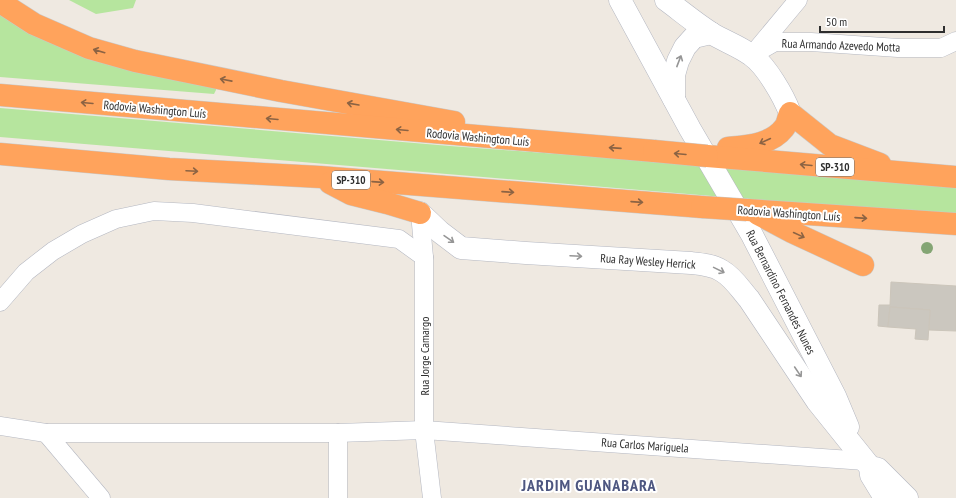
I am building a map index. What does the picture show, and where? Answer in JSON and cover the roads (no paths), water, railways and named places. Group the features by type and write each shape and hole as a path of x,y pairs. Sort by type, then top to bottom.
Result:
{"highway":[{"path":"0,2 34,24 89,48 135,61 281,91 585,146"},
{"name":"Rodovia Washington Luís","path":"0,95 904,174 956,177"},
{"path":"710,156 727,148 756,145 766,142 785,128 790,113 830,144 904,174"},
{"name":"Rodovia Washington Luís","path":"0,154 169,170 320,177 702,207 956,224"},
{"path":"0,168 27,165 169,170"},
{"path":"320,177 351,194 420,213"},
{"path":"749,210 863,265"}],"street":[{"name":"Rua Bernardino Fernandes Nunes","path":"620,0 674,99 752,235 835,396 850,432 868,464"},
{"path":"666,0 711,33 752,55 778,89 790,113"},
{"name":"Rua Armando Azevedo Motta","path":"752,55 798,0"},
{"path":"674,99 674,75 678,61 685,47 694,37 711,33"},
{"name":"Rua Armando Azevedo Motta","path":"752,55 775,42 811,42 898,48 941,48 956,41"},
{"path":"0,302 26,272 53,251 82,234 116,219 154,212 193,213 399,239 424,257"},
{"name":"Rua Ray Wesley Herrick","path":"420,213 440,232 462,248 691,263 705,265 722,271 749,299 817,400 868,464 878,469 907,498"},
{"name":"Rua Jorge Camargo","path":"420,213 424,257 424,430 432,498"},
{"name":"Rua Carlos Mariguela","path":"0,426 46,433 338,433 424,430 868,464"},
{"path":"46,433 101,498"},
{"path":"338,433 338,498"},
{"path":"868,464 871,475 885,498"}],"district":[{"name":"JARDIM GUANABARA","path":"589,485"}]}
